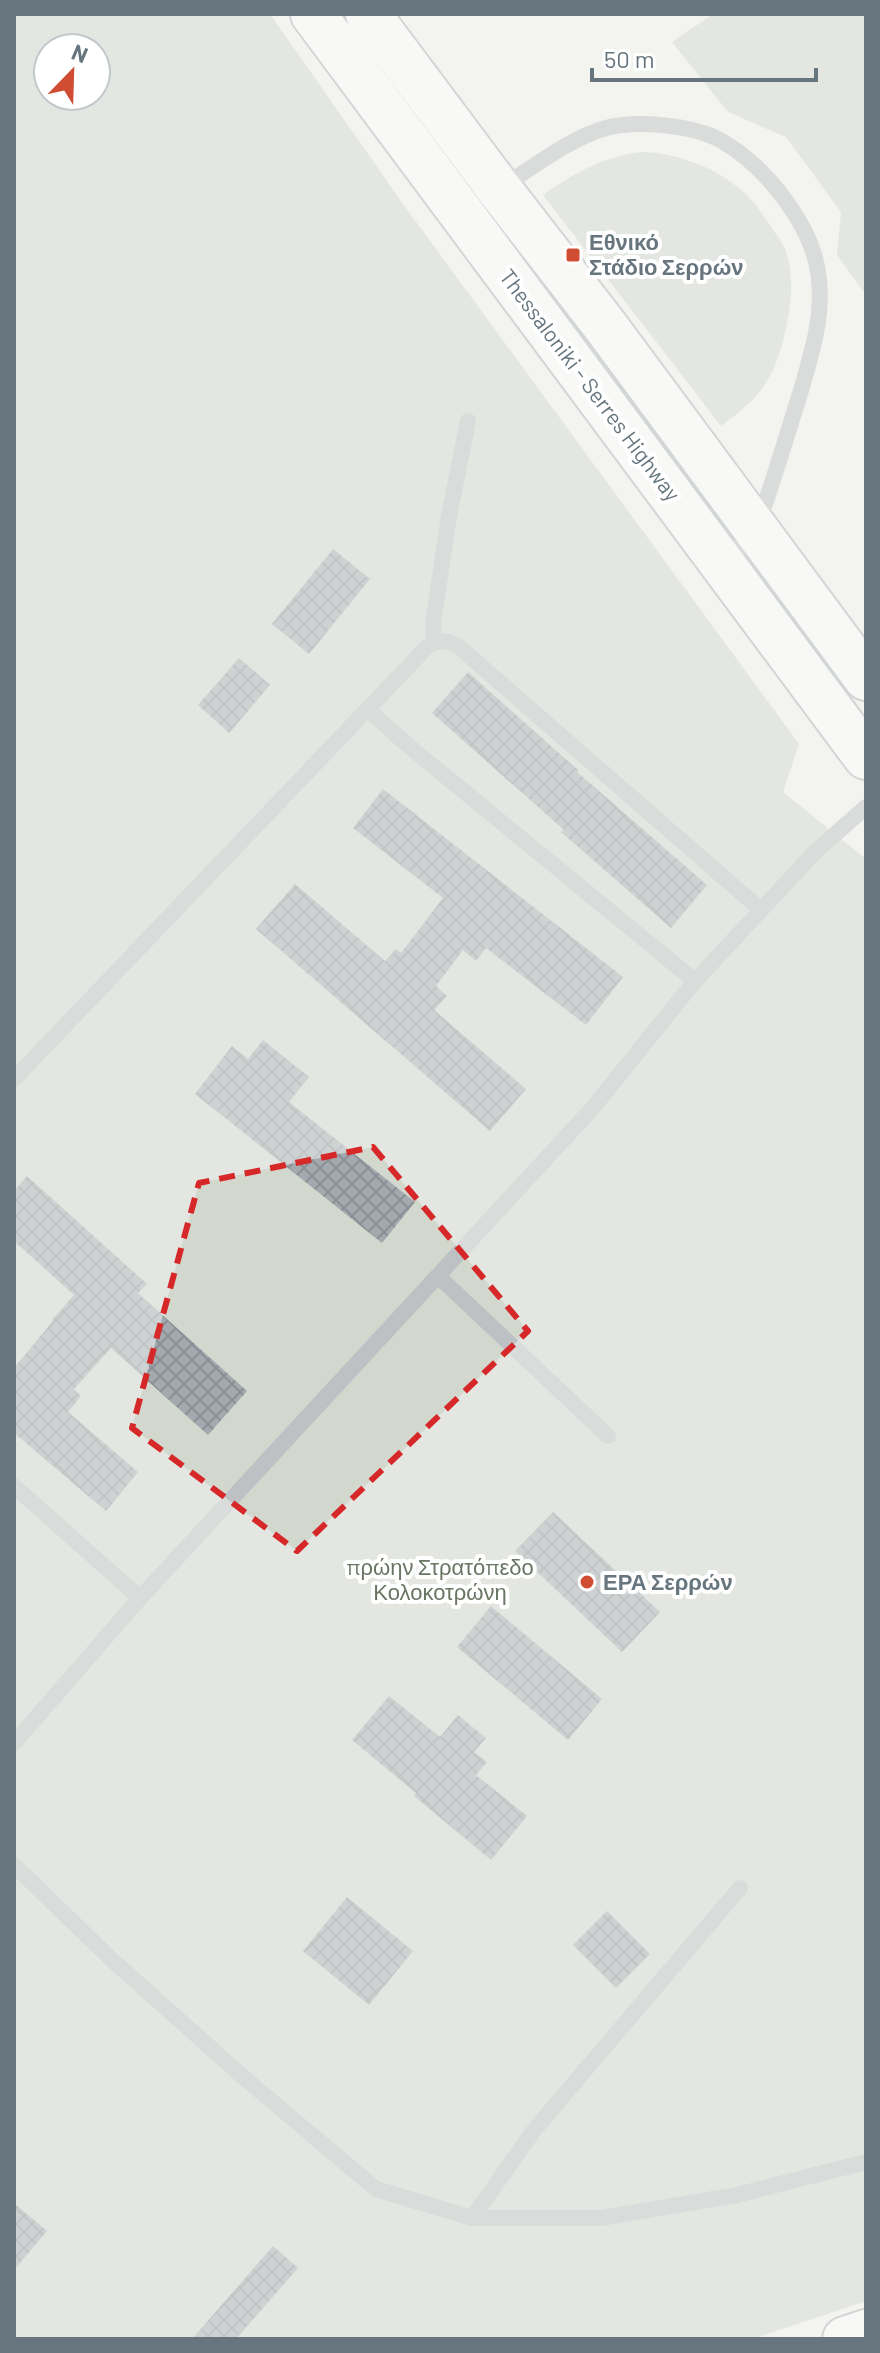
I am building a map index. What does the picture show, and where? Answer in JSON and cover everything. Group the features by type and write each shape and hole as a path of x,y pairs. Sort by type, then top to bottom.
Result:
{"main road":[{"name":"Thessaloniki - Serres Highway","path":"313,14 866,757"},
{"path":"368,14 606,327 866,678"},
{"path":"845,2339 866,2332"}],"lane":[{"path":"499,189 590,134 606,128 636,125 687,130 716,138 743,155 784,200 801,225 813,251 820,281 813,347 765,504 755,526 725,567"},
{"path":"434,642 433,623 449,516 468,421"},
{"path":"14,1079 434,642 442,640 458,646 761,910"},
{"path":"368,710 695,981"},
{"path":"14,1743 140,1598 591,1110 695,981 816,851 866,807"},
{"path":"439,1277 608,1436"},
{"path":"14,1486 140,1598"},
{"path":"14,1865 242,2076 376,2189 472,2218 601,2218 737,2195 866,2162"},
{"path":"472,2218 535,2129 740,1888"}],"highlighted area":[{"path":"373,1147 528,1331 297,1551 132,1428 199,1183"}],"green space":[{"name":"πρώην Στρατόπεδο Κολοκοτρώνη","path":"14,14 270,14 403,204 799,744 783,792 866,859 866,2301 752,2339 14,2339"},
{"path":"713,14 866,14 866,295 837,255 841,212 786,137 728,112 672,42"},
{"path":"646,152 696,164 731,182 758,208 782,243 788,259 790,302 775,365 758,394 721,426 543,195 592,166 618,156"}],"building":[{"path":"333,549 370,579 309,654 272,624"},
{"path":"239,658 270,685 229,733 198,705"},
{"path":"468,672 707,885 671,928 432,713"},
{"path":"383,789 623,977 586,1025 486,948 476,961 463,950 436,986 447,996 434,1010 526,1089 490,1131 256,929 295,884 385,961 396,949 401,953 443,898 353,828"},
{"path":"263,1040 309,1077 289,1102 415,1202 382,1243 195,1094 232,1046 248,1059"},
{"path":"27,1176 147,1284 138,1293 247,1391 208,1435 111,1348 74,1389 81,1396 68,1412 138,1472 106,1511 14,1433 14,1368 74,1295 14,1241 14,1191"},
{"name":"ΕΡΑ Σερρών","path":"553,1512 660,1612 622,1652 515,1551"},
{"path":"491,1606 602,1699 568,1740 457,1647"},
{"path":"389,1696 440,1737 458,1715 486,1738 474,1752 487,1762 476,1775 527,1816 491,1860 352,1740"},
{"path":"347,1897 413,1951 369,2005 303,1951"},
{"path":"607,1911 650,1954 616,1988 573,1945"},
{"path":"14,2203 47,2231 14,2270"},
{"path":"273,2246 298,2268 236,2339 192,2339"}],"place":[{"name":"Εθνικό Στάδιο Σερρών","path":"573,255"},
{"name":"ΕΡΑ Σερρών","path":"587,1582"}]}
